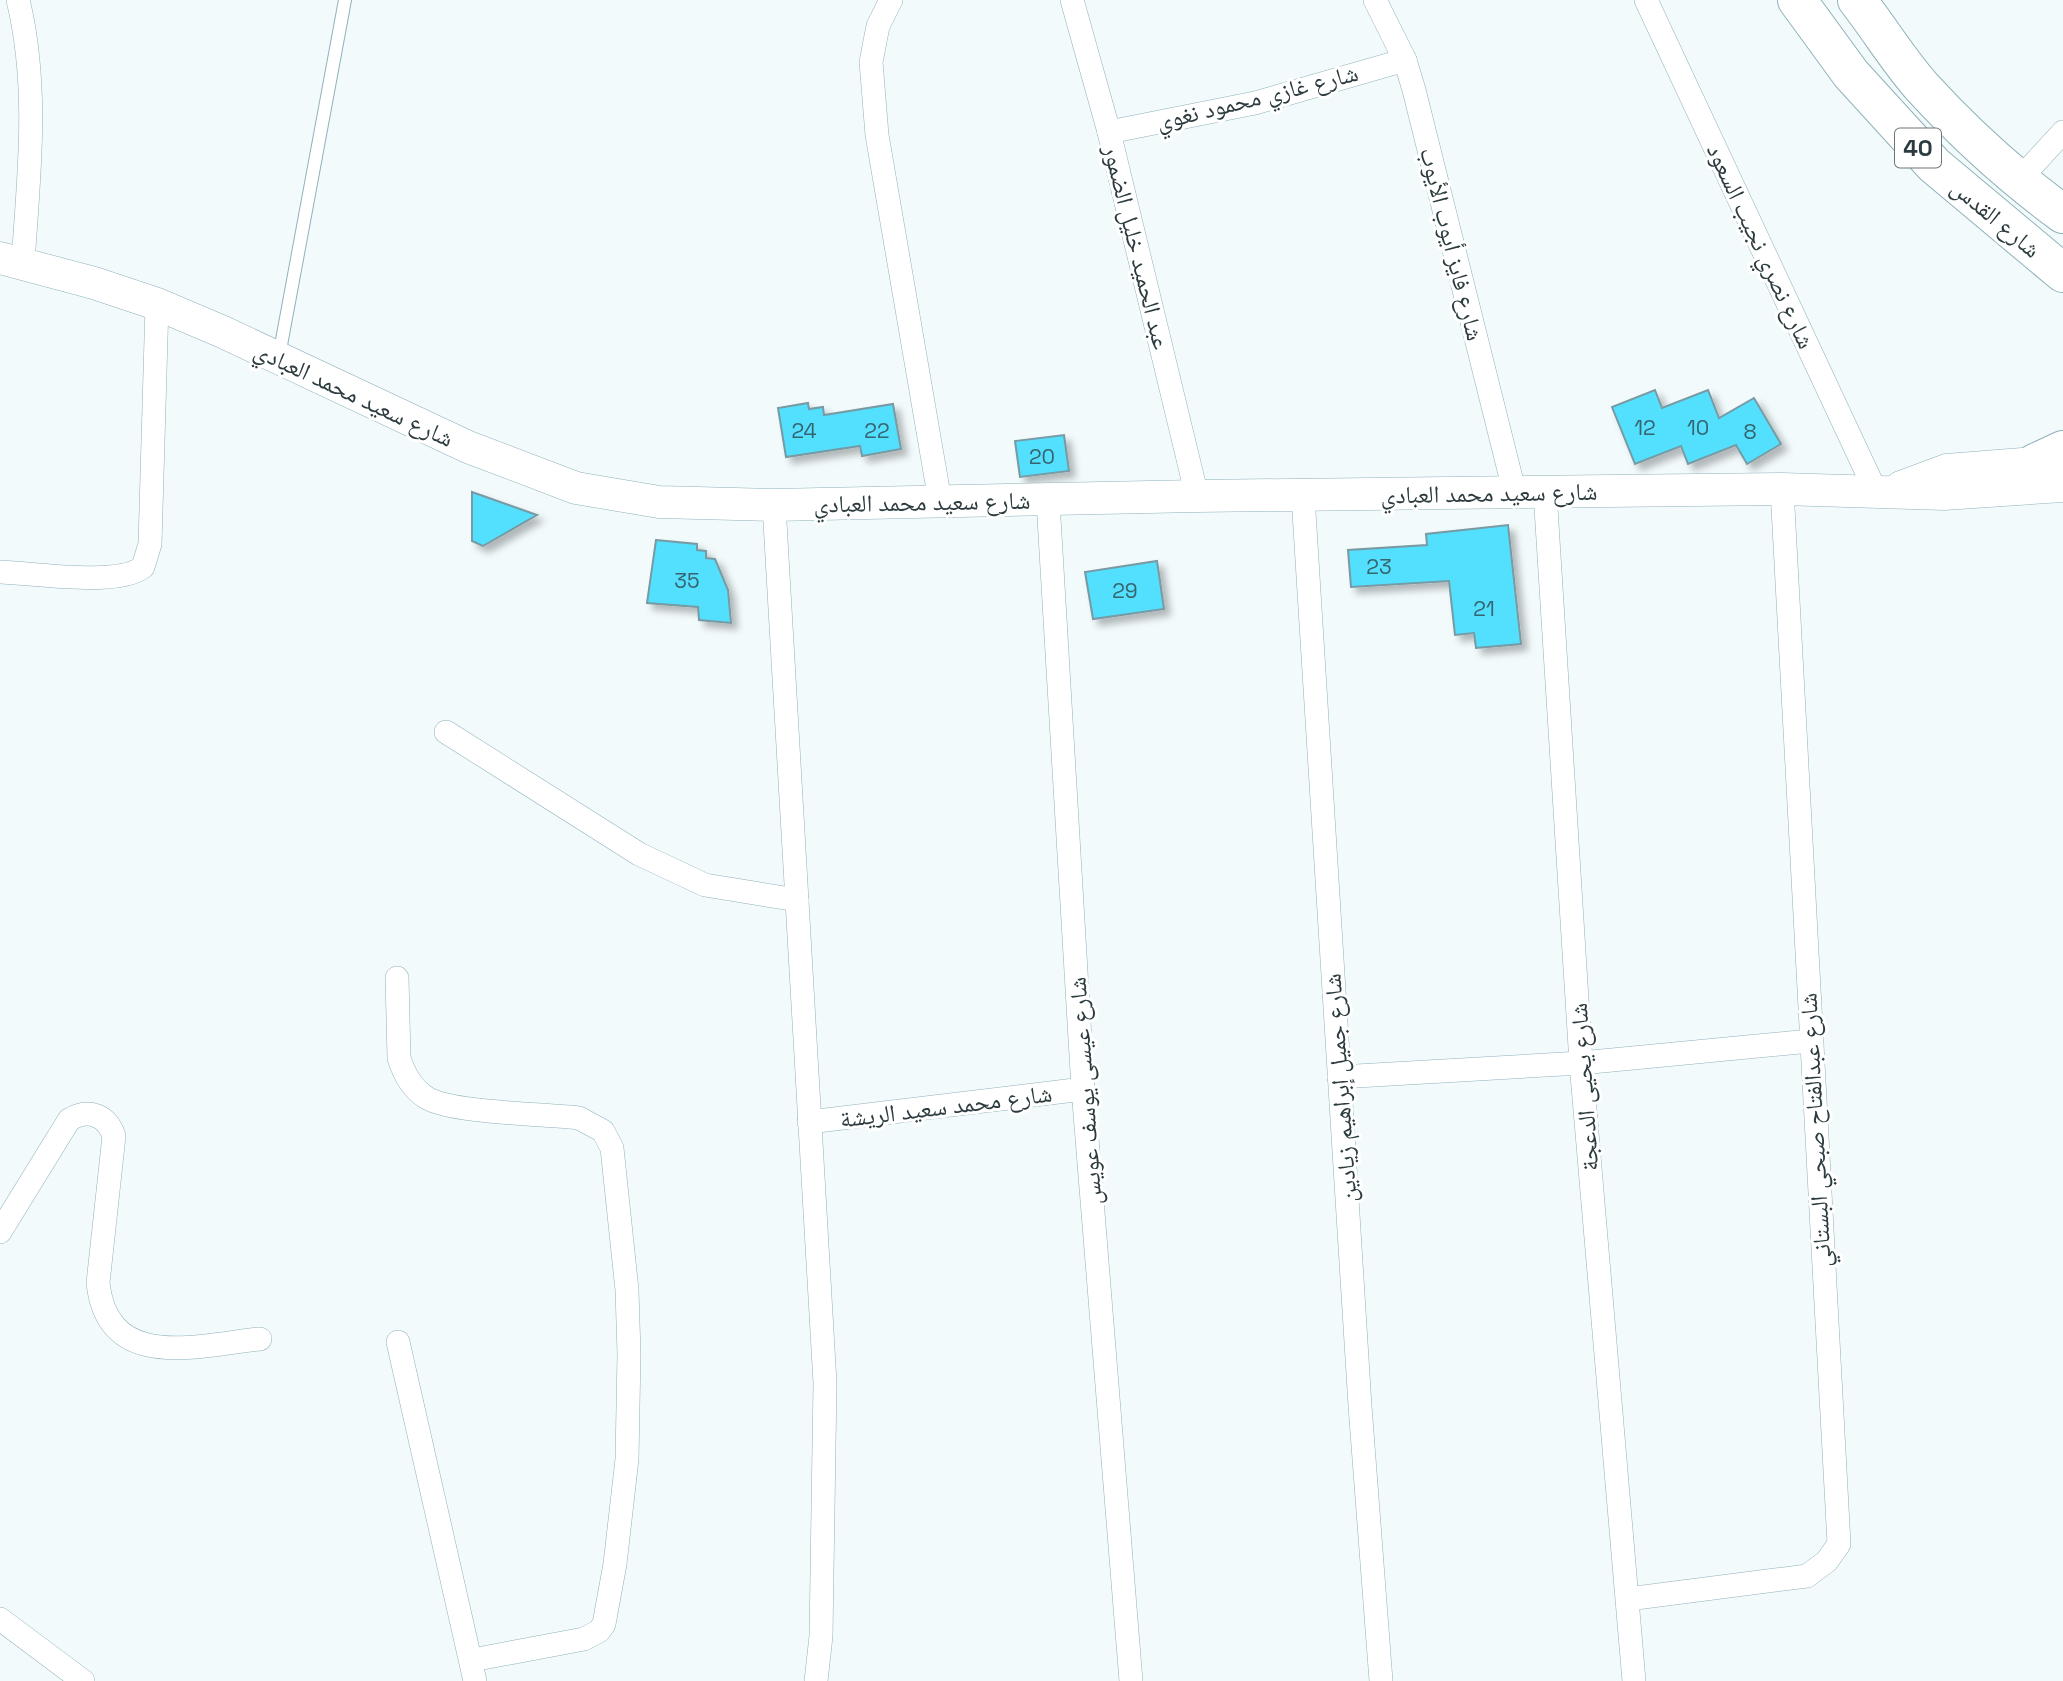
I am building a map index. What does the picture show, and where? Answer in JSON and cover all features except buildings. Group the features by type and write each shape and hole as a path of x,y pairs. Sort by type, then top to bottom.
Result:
{"highway":[{"name":"شارع القدس","path":"1797,0 1851,74 1934,165 2063,272"},
{"name":"شارع القدس","path":"1857,0 1920,85 2018,181 2063,214"},
{"path":"1851,74 1851,58 1859,45 1873,39 1888,40"}],"street":[{"path":"12,260 31,97 28,56 18,0"},
{"path":"891,0 878,26 871,62 877,135 940,501"},
{"name":"عبد الحميد خليل الضمور","path":"1072,0 1109,132 1197,496"},
{"name":"شارع فايز أيوب الأيوب","path":"1375,0 1405,60 1530,493"},
{"name":"شارع نصري نجيب السعود","path":"1646,0 1883,492"},
{"name":"شارع غازي محمود نغوي","path":"1109,132 1255,103 1405,60"},
{"path":"2018,181 2063,132"},
{"name":"شارع سعيد محمد العبادي","path":"12,260 157,304 468,447 576,488 659,502 774,505 1197,496 1782,489 1883,492 1947,470 2056,465"},
{"path":"0,572 105,577 128,576 143,567 150,544 157,304"},
{"name":"شارع عبدالفتاح صبحي البستاني","path":"1628,1599 1807,1576 1827,1561 1839,1544 1782,489"},
{"name":"شارع يحيى الدعجة","path":"1530,493 1634,1681"},
{"name":"شارع جميل إبراهيم زيادين","path":"1303,495 1339,1077 1381,1681"},
{"name":"شارع عيسى يوسف عويس","path":"1048,501 1083,1089 1131,1681"},
{"path":"774,505 825,1383 821,1636 816,1681"},
{"path":"446,732 639,854 705,885 797,901"},
{"path":"397,978 400,1058 403,1070 416,1090 448,1106 579,1118 596,1125 612,1148 627,1290 629,1406 622,1511 604,1624 599,1632 584,1639 473,1670 398,1342"},
{"path":"1339,1077 1581,1063 1810,1041"},
{"name":"شارع محمد سعيد الريشة","path":"808,1122 1083,1089"},
{"path":"0,1231 69,1121 83,1114 99,1116 106,1121 114,1136 98,1283 104,1310 111,1322 130,1339 152,1348 260,1339"},
{"path":"0,1619 83,1681"}],"lane":[{"path":"278,359 345,0"}]}
